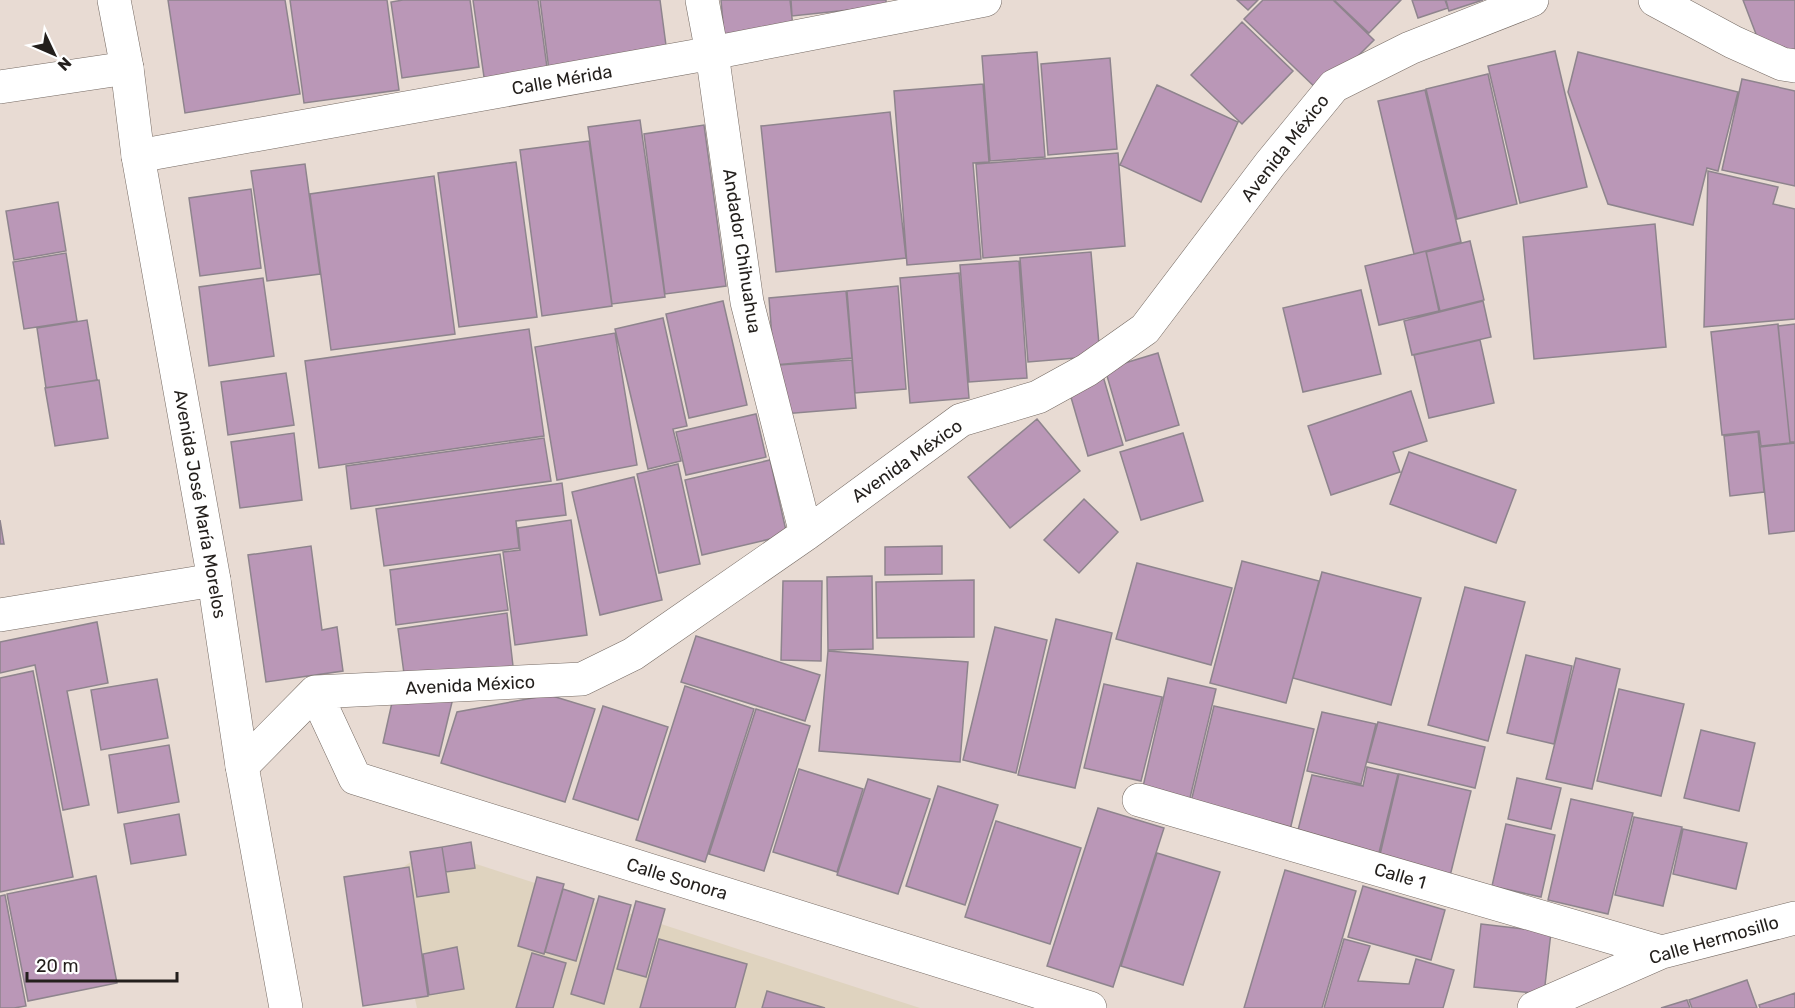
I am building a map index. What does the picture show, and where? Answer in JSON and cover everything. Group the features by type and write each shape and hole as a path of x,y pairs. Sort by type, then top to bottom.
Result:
{"street":[{"name":"Avenida José María Morelos","path":"114,0 127,68 138,156 214,580 242,766 286,1008"},
{"name":"Andador Chihuahua","path":"702,0 712,52 747,302 806,534"},
{"name":"Calle Mérida","path":"138,156 985,0"},
{"name":"Avenida México","path":"315,692 582,680 633,654 806,534 961,420 1038,396 1087,370 1145,329 1270,164 1334,86 1410,48 1532,0"},
{"path":"1655,0 1733,42 1782,64 1795,66"},
{"path":"0,87 127,68"},
{"path":"0,615 214,580"},
{"path":"242,766 315,692"},
{"name":"Calle Sonora","path":"315,692 355,778 1090,1008"},
{"name":"Calle 1","path":"1139,800 1662,952"},
{"name":"Calle Hermosillo","path":"1534,1008 1662,952 1795,918"}],"shaded area":[{"path":"430,849 920,1008 417,1008 387,878"}],"building":[{"path":"168,0 285,0 300,94 185,113"},
{"path":"290,0 387,0 399,90 304,103"},
{"path":"470,0 479,67 402,78 391,2"},
{"path":"473,0 538,0 548,75 485,84"},
{"path":"540,0 660,0 667,53 549,70"},
{"path":"721,0 790,0 793,27 724,34"},
{"path":"791,0 886,0 886,6 792,16"},
{"path":"1237,0 1258,0 1248,10"},
{"path":"1263,0 1333,0 1374,40 1321,93 1244,19"},
{"path":"1334,0 1401,0 1369,33"},
{"path":"1412,0 1446,0 1448,8 1418,18"},
{"path":"1445,0 1483,0 1449,11"},
{"path":"1743,0 1795,0 1795,59 1789,62 1784,47 1764,55"},
{"path":"1242,22 1293,71 1242,124 1191,75"},
{"path":"1555,51 1587,187 1520,203 1488,66"},
{"path":"1037,52 1045,157 990,161 982,56"},
{"path":"1578,52 1738,92 1718,171 1707,168 1693,225 1608,204 1568,92"},
{"path":"1110,58 1117,149 1048,155 1041,64"},
{"path":"1488,74 1517,204 1457,219 1426,89"},
{"path":"1742,79 1795,91 1795,186 1722,170"},
{"path":"983,84 989,162 973,163 981,259 907,265 894,91"},
{"path":"1157,85 1238,122 1201,202 1120,165"},
{"path":"1425,90 1461,242 1414,254 1378,101"},
{"path":"890,112 906,258 776,272 761,126"},
{"path":"640,120 665,297 612,304 588,127"},
{"path":"704,125 726,286 665,294 644,134"},
{"path":"589,141 612,306 542,316 520,150"},
{"path":"1118,153 1125,246 983,258 976,164"},
{"path":"516,162 537,317 459,327 438,173"},
{"path":"305,164 320,274 267,281 251,171"},
{"path":"1708,171 1778,187 1773,204 1795,209 1795,319 1704,327"},
{"path":"434,176 455,334 331,350 310,194"},
{"path":"251,189 261,268 200,276 189,198"},
{"path":"58,202 66,251 14,260 6,211"},
{"path":"1655,224 1666,347 1534,359 1523,237"},
{"path":"1470,241 1484,300 1440,311 1426,252"},
{"path":"1426,251 1439,311 1379,325 1365,266"},
{"path":"1091,252 1100,356 1028,362 1020,258"},
{"path":"66,253 77,321 24,329 13,262"},
{"path":"1019,261 1027,378 969,382 960,265"},
{"path":"959,273 969,398 910,403 900,278"},
{"path":"263,278 274,356 209,366 199,287"},
{"path":"898,286 906,389 855,393 847,291"},
{"path":"1361,290 1381,374 1303,392 1283,308"},
{"path":"846,291 852,358 774,365 769,298"},
{"path":"723,301 747,405 689,418 666,314"},
{"path":"1483,301 1491,337 1412,355 1404,321"},
{"path":"663,318 687,426 673,429 681,461 648,469 615,329"},
{"path":"87,320 97,380 46,388 37,328"},
{"path":"1778,324 1790,443 1761,446 1759,431 1722,435 1711,332"},
{"path":"1795,324 1795,442 1790,442 1778,326"},
{"path":"529,329 544,436 319,468 305,361"},
{"path":"615,333 637,465 557,480 535,347"},
{"path":"1480,340 1494,403 1429,418 1414,355"},
{"path":"1158,353 1179,425 1126,441 1105,369"},
{"path":"852,360 856,408 783,414 779,365"},
{"path":"286,373 294,425 228,435 221,382"},
{"path":"1103,376 1123,445 1088,456 1068,387"},
{"path":"99,380 108,438 55,446 45,388"},
{"path":"1411,391 1427,441 1393,452 1400,472 1331,495 1308,426"},
{"path":"756,414 766,457 686,475 676,432"},
{"path":"1037,419 1080,471 1010,528 968,477"},
{"path":"1758,432 1764,492 1730,496 1724,436"},
{"path":"294,433 302,500 240,508 231,442"},
{"path":"1183,433 1203,501 1141,520 1120,452"},
{"path":"544,438 551,481 351,509 346,466"},
{"path":"1795,443 1795,531 1769,534 1760,447"},
{"path":"1409,452 1516,490 1496,543 1390,504"},
{"path":"770,460 787,535 702,555 685,480"},
{"path":"678,464 700,564 659,573 637,474"},
{"path":"634,477 662,600 600,615 572,492"},
{"path":"562,483 566,515 516,521 519,548 384,566 376,509"},
{"path":"1084,499 1118,532 1079,573 1044,540"},
{"path":"0,520 4,544 0,544"},
{"path":"571,520 587,635 515,645 503,552 520,550 518,528"},
{"path":"311,546 322,630 337,627 343,671 266,682 248,555"},
{"path":"942,546 942,574 885,575 885,547"},
{"path":"500,554 508,610 396,625 390,570"},
{"path":"1242,561 1319,581 1286,703 1210,683"},
{"path":"1137,563 1232,588 1211,665 1116,639"},
{"path":"1322,572 1421,598 1391,705 1293,678"},
{"path":"872,576 873,649 828,650 827,577"},
{"path":"974,580 974,637 877,638 876,582"},
{"path":"783,581 822,581 821,661 781,660"},
{"path":"1465,587 1525,602 1488,741 1428,725"},
{"path":"507,613 513,666 405,681 398,629"},
{"path":"1056,619 1112,633 1075,788 1018,775"},
{"path":"97,622 108,683 67,691 89,805 63,810 35,665 0,673 0,642"},
{"path":"995,627 1047,640 1016,773 963,760"},
{"path":"696,636 820,675 805,721 681,682"},
{"path":"828,651 968,662 960,762 819,751"},
{"path":"1526,655 1572,666 1554,744 1507,733"},
{"path":"1576,658 1620,669 1592,789 1546,779"},
{"path":"33,671 73,877 0,892 0,678"},
{"path":"1168,678 1216,689 1189,802 1142,791"},
{"path":"157,679 168,738 101,750 91,690"},
{"path":"1104,684 1162,697 1141,781 1084,768"},
{"path":"685,686 754,709 705,862 636,840"},
{"path":"1619,689 1684,704 1661,796 1597,781"},
{"path":"549,695 595,709 565,802 441,763 457,712"},
{"path":"393,698 453,698 439,756 383,743"},
{"path":"603,706 668,727 638,820 573,799"},
{"path":"1214,706 1314,729 1290,830 1190,806"},
{"path":"756,709 810,726 764,871 709,854"},
{"path":"1322,712 1376,724 1361,784 1307,771"},
{"path":"1378,722 1485,747 1475,788 1367,762"},
{"path":"1701,730 1755,743 1739,811 1684,798"},
{"path":"169,745 179,802 118,813 109,755"},
{"path":"1367,767 1398,774 1377,861 1295,842 1312,775 1363,786"},
{"path":"799,769 863,789 837,872 773,852"},
{"path":"1399,774 1471,791 1449,880 1378,863"},
{"path":"1517,778 1561,788 1551,829 1508,819"},
{"path":"868,779 930,799 898,894 837,875"},
{"path":"938,786 998,805 965,905 906,886"},
{"path":"1571,799 1633,813 1608,914 1548,900"},
{"path":"1098,808 1164,828 1113,987 1047,966"},
{"path":"179,814 186,855 131,864 124,824"},
{"path":"1634,817 1682,827 1663,906 1615,895"},
{"path":"996,821 1081,848 1050,944 965,917"},
{"path":"1506,824 1555,835 1541,897 1492,886"},
{"path":"1683,829 1747,843 1736,889 1673,874"},
{"path":"471,842 475,868 446,872 442,847"},
{"path":"442,847 449,892 417,897 410,852"},
{"path":"1157,853 1220,872 1183,985 1121,966"},
{"path":"409,867 428,996 363,1006 344,877"},
{"path":"1285,870 1356,891 1322,1008 1244,1008"},
{"path":"96,876 117,983 28,1001 7,894"},
{"path":"537,877 564,884 544,954 518,946"},
{"path":"1363,886 1445,910 1431,960 1348,937"},
{"path":"563,889 594,899 576,961 545,952"},
{"path":"5,895 26,1006 14,1008 0,1008 0,896"},
{"path":"599,896 631,905 604,1004 571,994"},
{"path":"636,901 665,909 646,977 617,969"},
{"path":"1481,924 1551,932 1544,994 1474,987"},
{"path":"659,939 747,964 735,1008 640,1008"},
{"path":"1344,939 1370,946 1358,981 1409,984 1416,959 1454,970 1443,1008 1324,1008"},
{"path":"457,947 464,989 429,995 423,954"},
{"path":"532,953 566,963 553,1008 516,1008"},
{"path":"1747,980 1757,1008 1692,1008 1689,1000"},
{"path":"767,991 825,1008 762,1008"},
{"path":"1795,993 1795,1008 1760,1008 1759,1005"},
{"path":"1687,1000 1690,1008 1661,1008"}]}
